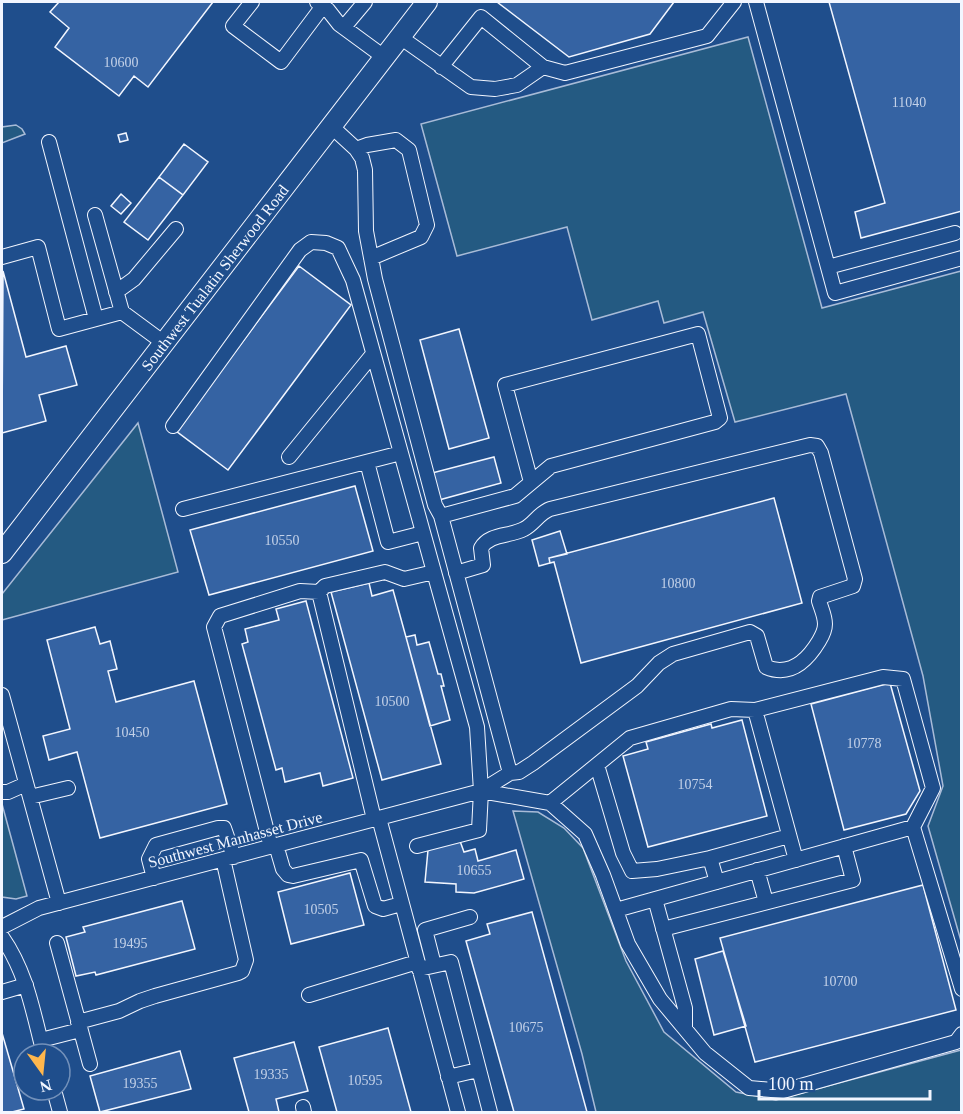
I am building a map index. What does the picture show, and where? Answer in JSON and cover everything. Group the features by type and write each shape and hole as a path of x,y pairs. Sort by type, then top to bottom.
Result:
{"highway":[{"name":"Southwest Tualatin Sherwood Road","path":"2,554 427,2"}],"street":[{"path":"252,2 233,26 280,62 320,4 344,27 384,57"},
{"path":"344,27 364,2"},
{"path":"441,67 481,17 543,67 566,73 707,36 735,2"},
{"path":"756,2 835,293 962,258"},
{"path":"400,37 471,87 495,89 517,85 543,67"},
{"path":"331,126 356,149 362,158 365,170 366,231 375,279 510,773"},
{"path":"356,149 396,140 409,150 427,225 421,237 371,258"},
{"path":"49,142 96,319"},
{"path":"95,215 122,312 164,343"},
{"path":"116,292 134,279 176,229"},
{"path":"828,267 955,233"},
{"path":"173,426 300,250 311,242 326,243 338,248 353,280 477,727 481,791 479,830 417,846"},
{"path":"2,257 38,247 59,329 122,312"},
{"path":"441,516 514,496 551,466 715,422 720,418 698,334 505,385 531,482"},
{"path":"289,457 373,354"},
{"path":"456,573 483,564 481,548 488,539 524,529 550,509 810,445 818,446 821,453 855,579 853,586 820,597 825,624 822,635 808,658 796,666 778,671 766,667 757,636 750,632 673,654 659,663 637,686 533,763 519,772 510,773 481,791"},
{"path":"183,509 401,453"},
{"path":"367,462 388,542 423,533"},
{"path":"401,904 383,909 375,906 361,860 293,876 288,875 283,869 274,846 214,627 220,616 300,591 319,592 325,586 385,572 404,579 434,572"},
{"path":"319,592 376,818 458,1113"},
{"path":"550,803 630,738 730,710 755,710 883,677 903,679 933,788 913,827 962,989"},
{"path":"2,695 59,903"},
{"path":"755,710 796,860"},
{"path":"597,765 623,853 632,871 657,869 710,858 789,836"},
{"path":"2,792 68,788"},
{"path":"481,791 550,803 585,834 628,944 660,999 705,1053 749,1088 783,1091 956,1042 962,1034"},
{"name":"Southwest Manhasset Drive","path":"2,927 39,908 481,791"},
{"path":"616,910 913,827"},
{"path":"51,1042 79,1026 140,1001 242,971 246,960 229,883 224,828 156,845 149,859 154,878"},
{"path":"663,929 853,880 844,846"},
{"path":"710,858 717,882"},
{"path":"758,870 766,902"},
{"path":"655,899 685,1008 685,1029"},
{"path":"434,965 425,930 470,917"},
{"path":"2,937 18,964 41,1042"},
{"path":"57,943 90,1064"},
{"path":"309,995 418,965 451,962 490,1113"},
{"path":"2,992 26,986"},
{"path":"448,1077 478,1070"}],"shaded area":[{"path":"748,37 822,308 961,271 961,941 928,826 943,786 923,676 846,394 735,422 703,312 664,323 658,301 592,320 567,227 457,256 421,124"},
{"path":"16,125 25,134 2,143 2,127"},
{"path":"138,423 178,572 2,620 2,594"},
{"path":"2,804 27,896 16,899 2,897"},
{"path":"513,811 538,812 564,828 583,848 626,961 664,1032 736,1092 776,1100 961,1050 961,1112 596,1112 582,1054"}],"building":[{"path":"59,2 213,2 148,87 134,76 119,96 55,47 69,28 50,12"},
{"path":"497,2 674,2 650,34 569,57"},
{"path":"829,2 962,2 962,211 861,238 855,212 885,203"},
{"path":"126,133 128,140 120,142 118,135"},
{"path":"184,144 208,162 183,195 159,177"},
{"path":"159,177 183,195 148,240 124,222"},
{"path":"121,194 131,203 121,214 111,206"},
{"path":"299,266 351,305 228,470 176,431"},
{"path":"3,271 26,357 66,346 77,385 39,395 46,421 2,433"},
{"path":"459,329 489,438 449,449 420,340"},
{"path":"494,457 501,483 439,500 432,473"},
{"path":"355,486 373,551 209,595 190,530"},
{"path":"774,498 802,603 581,663 554,562 550,563 549,558"},
{"path":"560,531 567,554 549,558 550,563 539,566 532,540"},
{"path":"369,583 372,596 393,590 441,764 382,780 331,592"},
{"path":"306,601 353,778 323,786 320,773 285,782 282,768 276,770 242,644 248,642 245,629 279,620 276,609"},
{"path":"95,627 100,644 110,641 117,669 108,671 116,702 194,681 227,804 100,838 77,752 49,760 43,736 70,729 47,640"},
{"path":"415,635 417,645 429,642 438,674 441,674 444,686 441,686 450,720 430,726 406,637"},
{"path":"890,683 920,791 906,814 844,830 811,704"},
{"path":"742,720 767,816 648,847 623,756 648,749 646,742 711,724 712,728"},
{"path":"460,841 464,852 475,849 478,861 516,850 524,879 474,893 456,892 456,884 425,882 428,850"},
{"path":"350,873 364,925 291,944 278,892"},
{"path":"923,885 956,1010 755,1062 720,938"},
{"path":"182,901 195,949 96,975 95,972 76,976 66,937 85,932 83,927"},
{"path":"532,912 587,1112 514,1112 466,941 490,934 487,924"},
{"path":"723,951 746,1026 714,1035 695,959"},
{"path":"388,1028 411,1112 337,1112 319,1047"},
{"path":"2,1033 12,1068 12,1102 22,1102 24,1109 2,1112"},
{"path":"294,1042 308,1091 276,1099 279,1112 249,1112 234,1058"},
{"path":"180,1051 191,1089 100,1112 90,1076"}]}
